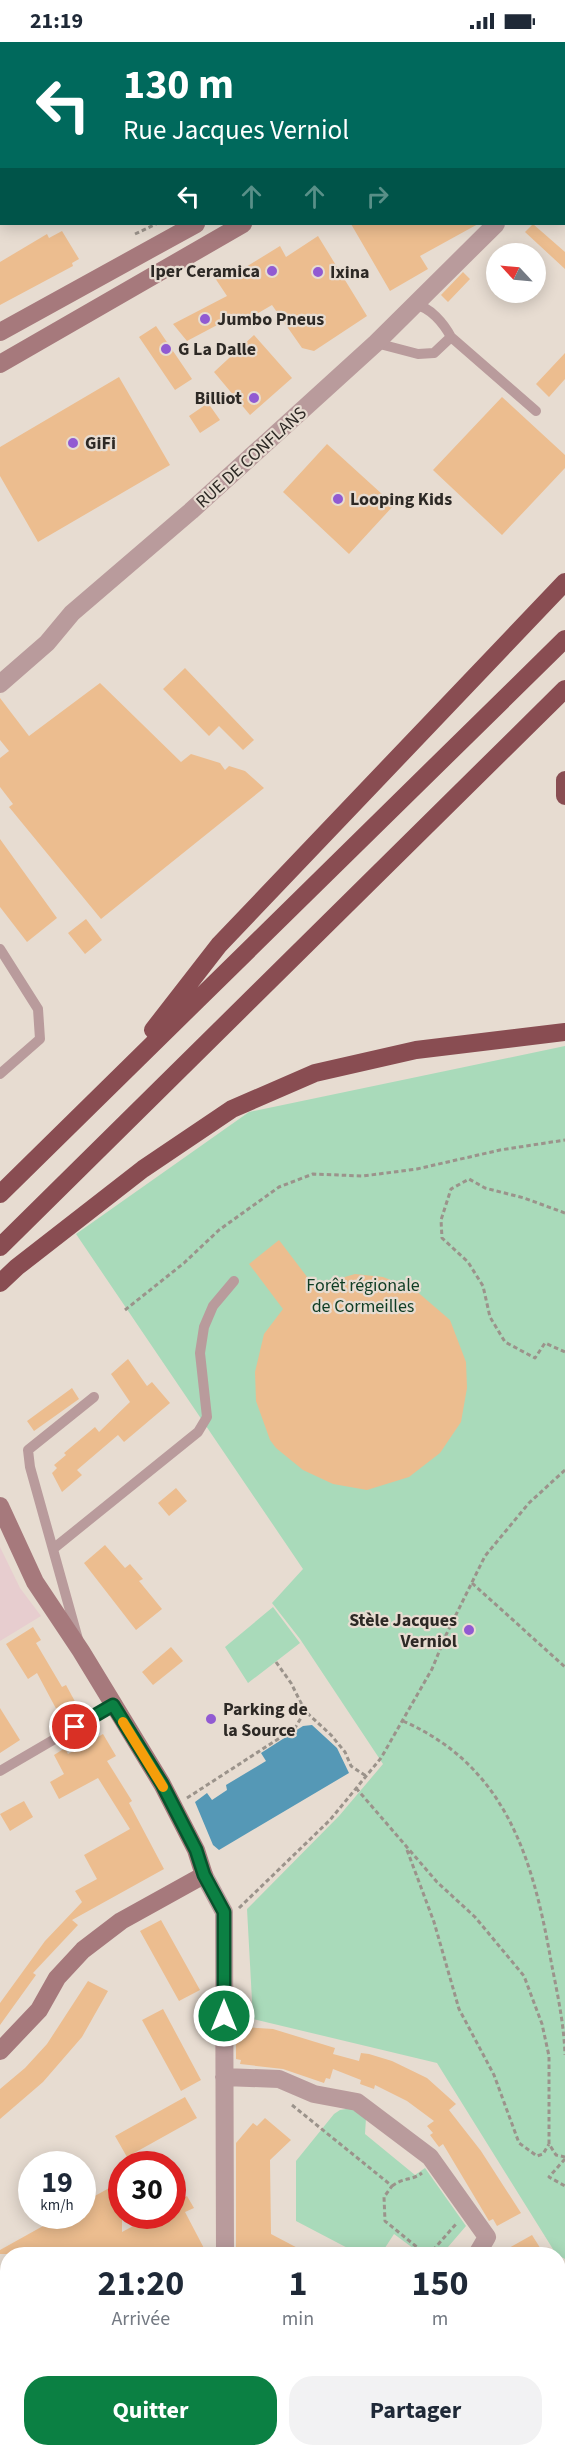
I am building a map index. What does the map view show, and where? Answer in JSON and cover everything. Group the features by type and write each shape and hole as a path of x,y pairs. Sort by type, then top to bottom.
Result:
{"highway":[{"path":"114,1081 219,945 565,582"},
{"path":"0,1194 565,639"},
{"path":"0,1248 565,689"},
{"path":"565,780 565,796"},
{"path":"0,1283 17,1267 143,1169 232,1109 315,1073 416,1050 565,1032"}],"street":[{"path":"0,332 194,225"},
{"path":"0,364 241,225"},
{"name":"RUE DE CONFLANS","path":"0,684 47,643 72,613 191,511 376,343 495,225"},
{"path":"0,1506 35,1582 81,1651 173,1806 196,1850 204,1875 224,1912 225,2247"},
{"path":"0,2051 39,2010 57,1978 83,1950 121,1921 204,1875"},
{"path":"224,2077 279,2079 314,2094 357,2102 430,2157 487,2237 481,2247"}],"lane":[{"path":"414,305 423,306 446,327 452,338 536,411"},
{"path":"376,343 418,354 434,353 452,338"},
{"path":"0,949 38,1009 40,1039 0,1074"},
{"path":"53,1549 198,1432 207,1417 208,1408 200,1353 204,1327 213,1306 234,1281"},
{"path":"81,1651 30,1467 28,1450 94,1397"},
{"path":"0,1771 113,1705"}],"path":[{"path":"135,234 154,225"},
{"path":"125,1310 184,1263 219,1230 279,1187 313,1174 363,1176 417,1169 500,1150 565,1140"},
{"path":"565,1213 524,1198 485,1188 469,1179 451,1189 441,1220 442,1238 468,1262 483,1286 490,1317 505,1342 535,1358 545,1342 565,1352"},
{"path":"224,1912 235,1911 263,1886 330,1820 381,1758 432,1669 485,1556 521,1512 565,1470"},
{"path":"472,1583 565,1667"},
{"path":"276,1662 291,1683 305,1711 331,1735 345,1752 351,1766 366,1776"},
{"path":"173,1806 295,1728 305,1711"},
{"path":"403,1721 446,1743 465,1760 502,1804 519,1836 539,1901 564,2029 565,2055"},
{"path":"356,1788 437,1882 475,1917 524,1976 542,2024 549,2056 549,2144 543,2154 537,2156 519,2142 494,2075 459,2009 434,1922 406,1847"},
{"path":"286,2102 392,2186"},
{"path":"549,2144 556,2155 565,2158 549,2177 565,2186"},
{"path":"417,2247 385,2221 384,2197 392,2186 404,2178 415,2179 434,2163"},
{"path":"436,2247 456,2225 473,2218"}],"shaded area":[{"path":"0,1547 20,1588 41,1616 0,1641"}],"green space":[{"name":"Forêt régionale de Cormeilles","path":"565,1046 565,2247 552,2247 437,2063 253,2019 247,1909 339,1816 383,1764 300,1639 272,1603 303,1569 76,1234 249,1112"},
{"path":"273,1607 300,1643 248,1683 225,1647"},
{"path":"352,2108 366,2118 365,2134 415,2175 425,2168 466,2226 448,2247 412,2247 394,2234 386,2247 346,2247 296,2221 296,2161 334,2114 340,2110"}],"water":[{"path":"312,1725 337,1748 349,1773 219,1850 213,1845 195,1802 207,1793 212,1800 227,1790 226,1785 266,1761 261,1753 303,1726"}],"building":[{"path":"352,225 476,225 420,256 428,269 390,291"},
{"path":"532,225 565,252 565,269 546,251 546,243 537,243 525,232"},
{"path":"62,231 79,259 72,263 73,266 0,305 0,262 47,234 49,238"},
{"path":"318,236 367,316 314,351 302,348 272,305 243,322 238,314 187,341 173,324 227,296 213,275 227,267 233,275 280,246 286,257"},
{"path":"463,272 470,279 448,302 441,295"},
{"name":"G La Dalle","path":"156,326 192,379 175,390 139,337"},
{"path":"254,335 292,378 250,415 214,372"},
{"path":"565,353 565,379 549,397 536,384"},
{"path":"119,377 170,465 38,542 0,476 0,447"},
{"path":"502,397 565,455 565,468 502,535 433,470"},
{"path":"208,403 220,420 200,433 189,416"},
{"name":"Looping Kids","path":"327,444 394,505 349,554 283,492"},
{"path":"185,668 254,740 243,750 219,726 209,736 163,689"},
{"path":"100,683 181,762 191,754 220,763 225,770 229,766 245,771 264,788 101,919 9,807 13,804 0,787 0,758 9,751 0,740 0,698 29,736"},
{"path":"0,839 57,918 27,942 0,907"},
{"path":"86,919 102,940 85,954 68,933"},
{"path":"279,1240 314,1286 355,1274 383,1277 414,1289 450,1320 466,1362 467,1388 461,1422 440,1453 409,1477 367,1490 333,1484 303,1470 276,1448 270,1440 256,1401 255,1372 264,1334 283,1309 249,1264"},
{"path":"128,1359 147,1386 152,1382 170,1403 124,1442 118,1435 77,1470 82,1475 62,1492 52,1473 57,1468 54,1465 66,1455 64,1453 95,1427 99,1432 130,1402 111,1374"},
{"path":"72,1388 79,1399 34,1431 27,1421"},
{"path":"176,1488 187,1501 169,1516 158,1503"},
{"path":"105,1545 125,1568 130,1564 143,1579 139,1581 162,1609 136,1630 84,1563"},
{"path":"33,1627 41,1640 36,1643 62,1687 66,1685 78,1707 60,1716 37,1673 28,1679 6,1644"},
{"path":"171,1647 183,1661 153,1685 142,1672"},
{"path":"0,1708 20,1740 0,1753"},
{"path":"103,1734 116,1756 107,1761 132,1801 129,1803 164,1869 72,1920 78,1925 33,1973 36,1975 0,2025 0,2003 45,1941 82,1902 75,1891 97,1879 84,1855 130,1829 98,1778 59,1799 50,1782 64,1774 54,1755 65,1748 68,1754"},
{"path":"24,1801 33,1817 10,1831 0,1814"},
{"path":"161,1920 200,1990 179,2001 140,1931"},
{"path":"88,1981 108,1991 82,2037 43,2082 0,2119 0,2089 25,2068 47,2044"},
{"path":"163,2009 201,2080 181,2091 142,2020"},
{"path":"243,2027 273,2029 335,2048 333,2054 359,2061 361,2053 369,2054 392,2061 427,2078 456,2104 449,2110 481,2151 521,2213 497,2226 493,2219 489,2221 443,2144 439,2147 430,2135 433,2133 427,2126 434,2121 407,2101 375,2085 374,2089 360,2084 361,2080 333,2069 330,2079 326,2078 324,2083 283,2069 240,2064 241,2060 236,2059 236,2033 243,2033"},
{"path":"185,2097 197,2118 138,2151 124,2151 115,2136"},
{"path":"265,2118 291,2140 270,2160 271,2234 296,2247 236,2247 236,2143 253,2123 257,2126"},
{"path":"108,2189 108,2229 122,2229 122,2232 128,2229 186,2229 186,2214 203,2247 5,2247 38,2229 96,2229 96,2195"},
{"path":"186,2196 194,2208 186,2212"},
{"path":"532,2235 540,2247 511,2247"}],"slow traffic":[{"path":"123,1722 163,1787"}],"place":[{"name":"Iper Ceramica","path":"272,271"},
{"name":"Ixina","path":"318,272"},
{"name":"Jumbo Pneus","path":"205,319"},
{"name":"G La Dalle","path":"166,349"},
{"name":"Billiot","path":"254,398"},
{"name":"GiFi","path":"73,443"},
{"name":"Looping Kids","path":"338,499"},
{"name":"Stèle Jacques Verniol","path":"469,1630"},
{"name":"Parking de la Source","path":"211,1719"}],"route":[{"path":"75,1727 113,1705 162,1784 196,1850 204,1875 224,1912 224,2016"}]}
